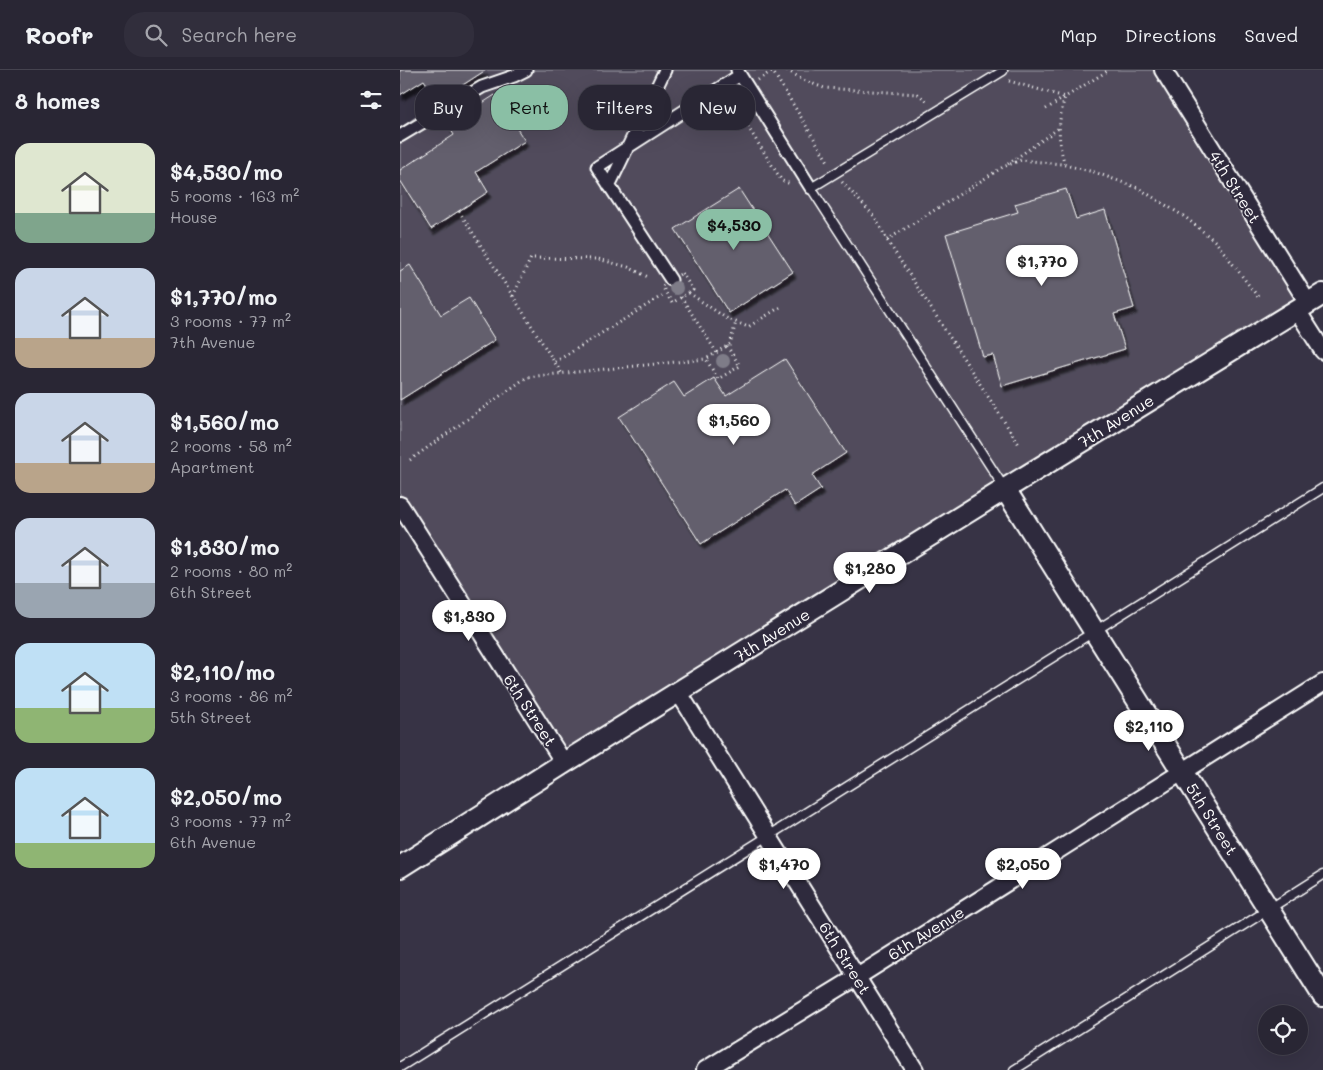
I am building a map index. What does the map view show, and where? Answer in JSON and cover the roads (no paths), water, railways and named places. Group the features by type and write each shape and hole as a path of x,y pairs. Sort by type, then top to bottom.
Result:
{"street":[{"path":"400,136 482,88 526,70"},
{"path":"609,186 665,70"},
{"name":"4th Street","path":"1163,70 1309,302 1323,351"},
{"path":"668,282 598,167 723,87 738,73 811,188"},
{"name":"7th Avenue","path":"400,867 564,763 1309,302"},
{"name":"5th Street","path":"1005,489 1323,996"},
{"name":"6th Street","path":"400,505 564,763"},
{"name":"6th Avenue","path":"705,1070 857,977 1323,683"},
{"name":"6th Street","path":"679,693 915,1070"}],"lane":[{"path":"1003,71 811,188 1005,489"},
{"path":"400,1067 1323,488"},
{"path":"1014,1070 1323,875"}]}
